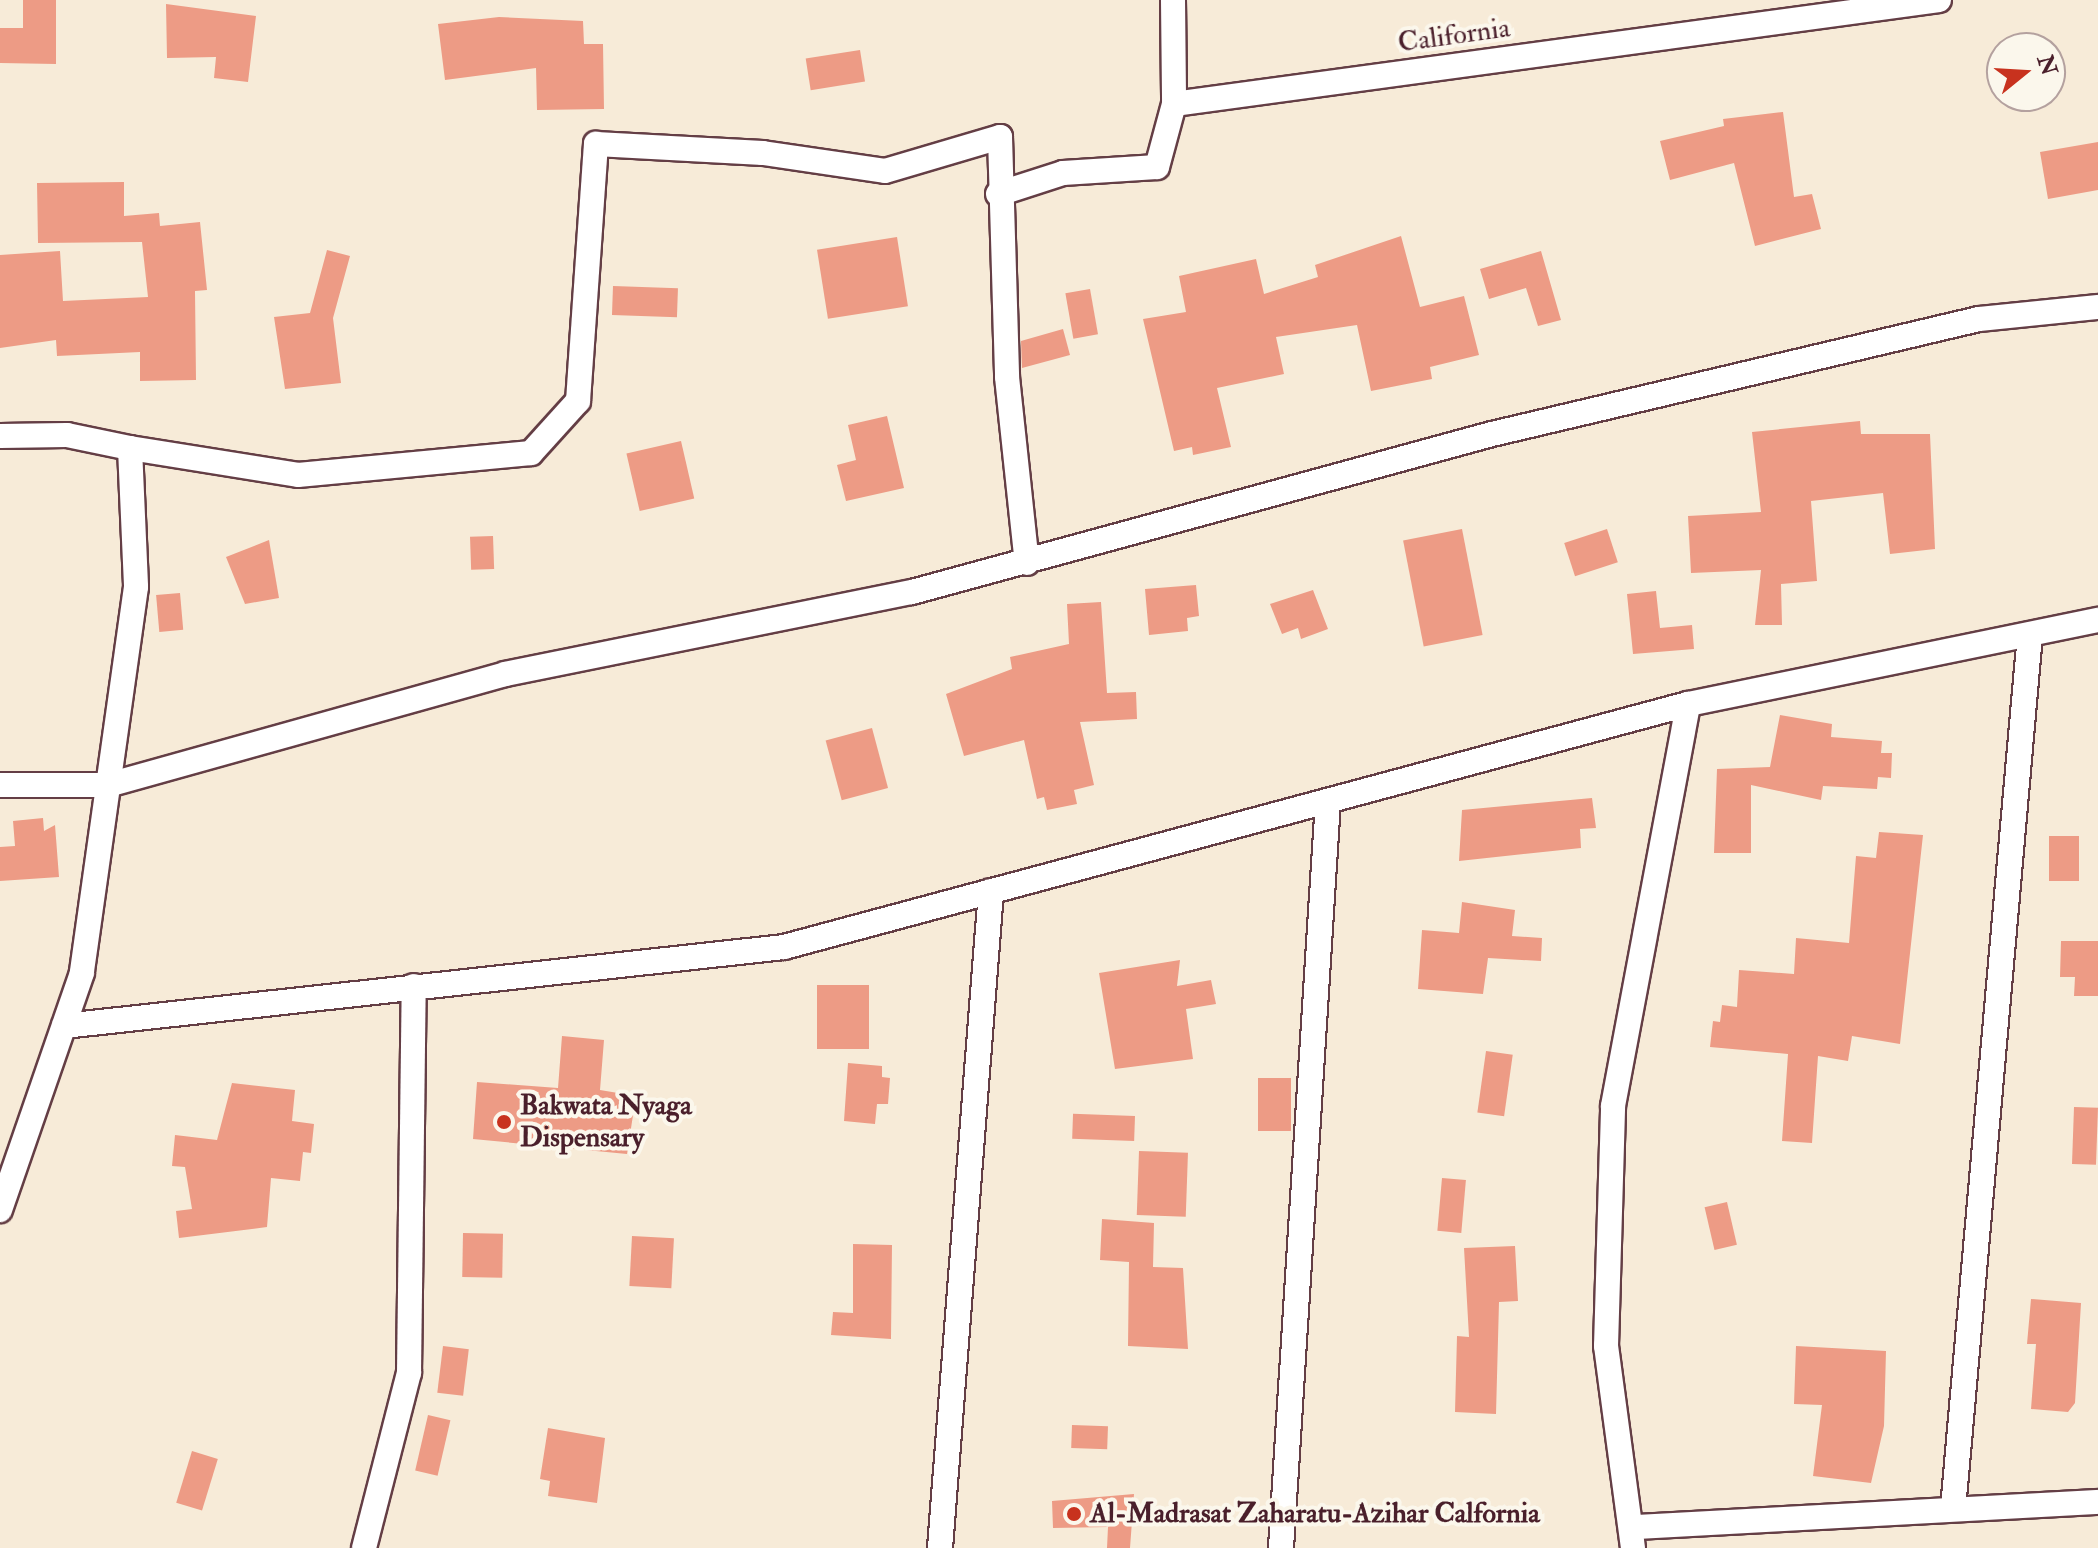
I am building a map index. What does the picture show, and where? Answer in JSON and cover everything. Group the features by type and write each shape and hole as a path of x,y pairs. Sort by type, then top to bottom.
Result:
{"street":[{"path":"998,194 1063,173 1157,167 1174,104 1173,0"},
{"name":"California","path":"1174,104 1802,9 1939,0"},
{"path":"0,436 67,435 298,475 531,453 578,401 596,144 763,153 885,171 1000,137 998,194 1027,563"},
{"path":"0,785 108,785 505,674 1027,563 1492,434 1979,319 2098,307"},
{"path":"0,1210 82,973 136,587 130,448"},
{"path":"64,1026 784,947 1688,704 2098,620"},
{"path":"1953,1509 2030,634"},
{"path":"1688,704 1613,1106 1606,1346 1634,1538 1953,1509 2098,1502"},
{"path":"1281,1548 1328,801"},
{"path":"940,1548 991,891"},
{"path":"364,1548 409,1373 414,986"}],"building":[{"path":"23,0 56,0 56,64 0,63 0,28 23,28"},
{"path":"166,4 256,16 248,82 214,78 216,57 167,58"},
{"path":"499,17 583,21 584,44 603,44 604,109 537,110 536,68 445,80 438,24"},
{"path":"860,50 865,82 811,90 806,59"},
{"path":"1783,112 1794,197 1812,194 1821,229 1755,246 1734,163 1670,180 1660,141 1724,126 1723,119"},
{"path":"2098,142 2098,190 2048,199 2040,152"},
{"path":"124,182 124,216 159,213 160,226 200,222 207,290 195,291 196,380 140,381 140,352 57,356 56,340 0,348 0,255 60,251 63,301 148,297 142,242 38,243 37,183"},
{"path":"1401,236 1420,307 1464,296 1479,355 1430,367 1432,379 1371,391 1357,325 1276,337 1284,374 1217,388 1231,447 1193,455 1192,447 1174,451 1143,319 1186,312 1179,276 1256,259 1264,294 1318,277 1315,265"},
{"path":"897,237 908,306 828,319 817,250"},
{"path":"327,250 350,256 333,318 341,383 285,389 274,317 310,313"},
{"path":"1541,251 1561,320 1538,326 1526,288 1489,299 1480,269"},
{"path":"613,286 678,288 677,317 612,315"},
{"path":"1090,289 1098,334 1073,339 1065,293"},
{"path":"1063,329 1070,355 1022,368 1021,341"},
{"path":"887,416 904,488 846,501 837,465 856,460 848,425"},
{"path":"1860,421 1861,434 1930,434 1935,549 1890,554 1883,493 1811,501 1817,581 1781,584 1782,625 1755,625 1761,570 1691,573 1688,516 1761,512 1752,432"},
{"path":"681,441 694,498 640,511 626,454"},
{"path":"1462,529 1483,635 1424,646 1403,540"},
{"path":"1607,529 1618,562 1575,576 1564,543"},
{"path":"493,536 494,569 471,570 470,537"},
{"path":"269,540 279,598 245,604 226,557"},
{"path":"1196,585 1199,616 1187,618 1188,631 1149,635 1145,589"},
{"path":"1313,590 1328,629 1301,639 1298,628 1282,634 1270,604"},
{"path":"1656,591 1660,628 1692,625 1694,649 1633,654 1627,594"},
{"path":"180,593 183,630 159,632 156,595"},
{"path":"1101,602 1107,693 1136,692 1137,719 1080,722 1094,785 1074,790 1077,804 1047,810 1044,797 1037,799 1024,740 964,756 946,694 1012,669 1010,657 1069,644 1067,604"},
{"path":"1780,715 1832,724 1831,737 1882,741 1881,753 1892,753 1891,778 1878,777 1877,789 1823,786 1821,800 1751,785 1751,853 1714,853 1717,769 1770,767"},
{"path":"872,728 888,788 842,800 826,740"},
{"path":"1592,798 1596,828 1580,829 1581,848 1459,861 1462,810"},
{"path":"43,818 44,831 55,825 59,877 0,881 0,847 15,846 13,821"},
{"path":"1879,832 1923,835 1900,1044 1852,1036 1848,1061 1818,1056 1812,1143 1782,1141 1788,1054 1710,1047 1713,1021 1720,1022 1722,1005 1737,1007 1739,970 1794,974 1796,938 1849,943 1856,856 1876,858"},
{"path":"2049,836 2079,836 2079,881 2049,881"},
{"path":"1462,902 1515,910 1512,936 1542,938 1541,961 1488,958 1483,994 1418,989 1422,930 1459,933"},
{"path":"2061,941 2098,941 2098,996 2074,996 2075,977 2060,977"},
{"path":"1180,960 1177,986 1211,980 1216,1004 1186,1009 1193,1059 1115,1069 1099,973"},
{"path":"817,985 869,985 869,1049 817,1049"},
{"path":"562,1036 604,1040 600,1090 636,1096 627,1154 473,1139 477,1082 558,1088"},
{"path":"1486,1051 1513,1055 1504,1116 1477,1112"},
{"path":"848,1063 882,1066 882,1077 890,1078 888,1104 877,1104 875,1124 844,1121"},
{"path":"1258,1078 1291,1078 1291,1131 1258,1131"},
{"path":"232,1083 295,1090 292,1121 314,1124 311,1153 303,1152 300,1181 271,1178 267,1227 179,1238 176,1211 192,1209 185,1167 172,1166 175,1135 217,1140"},
{"path":"2074,1107 2098,1108 2096,1165 2072,1164"},
{"path":"1073,1114 1135,1116 1134,1141 1072,1139"},
{"path":"1139,1151 1188,1153 1186,1217 1137,1215"},
{"path":"1442,1178 1466,1180 1461,1233 1437,1231"},
{"path":"1727,1202 1737,1245 1714,1250 1705,1207"},
{"path":"1102,1219 1154,1223 1153,1267 1183,1268 1188,1349 1128,1346 1129,1262 1100,1260"},
{"path":"463,1233 503,1234 502,1278 462,1277"},
{"path":"632,1236 674,1238 671,1288 629,1286"},
{"path":"853,1244 892,1245 891,1339 831,1335 833,1312 853,1313"},
{"path":"1515,1246 1518,1301 1499,1302 1496,1414 1455,1412 1457,1336 1469,1337 1464,1248"},
{"path":"2031,1299 2081,1303 2075,1403 2068,1412 2031,1409 2036,1344 2027,1344"},
{"path":"443,1346 469,1349 463,1396 437,1393"},
{"path":"1796,1346 1886,1351 1884,1426 1871,1483 1813,1476 1822,1405 1794,1404"},
{"path":"428,1415 450,1420 438,1476 415,1471"},
{"path":"1072,1425 1108,1426 1107,1449 1071,1448"},
{"path":"548,1428 605,1438 597,1503 548,1496 550,1481 540,1479"},
{"path":"192,1451 218,1459 202,1511 176,1503"},
{"path":"1134,1494 1130,1548 1107,1548 1108,1527 1053,1528 1052,1501"}],"place":[{"name":"Bakwata Nyaga Dispensary","path":"504,1122"},
{"name":"Al-Madrasat Zaharatu-Azihar Calfornia","path":"1074,1514"}]}
